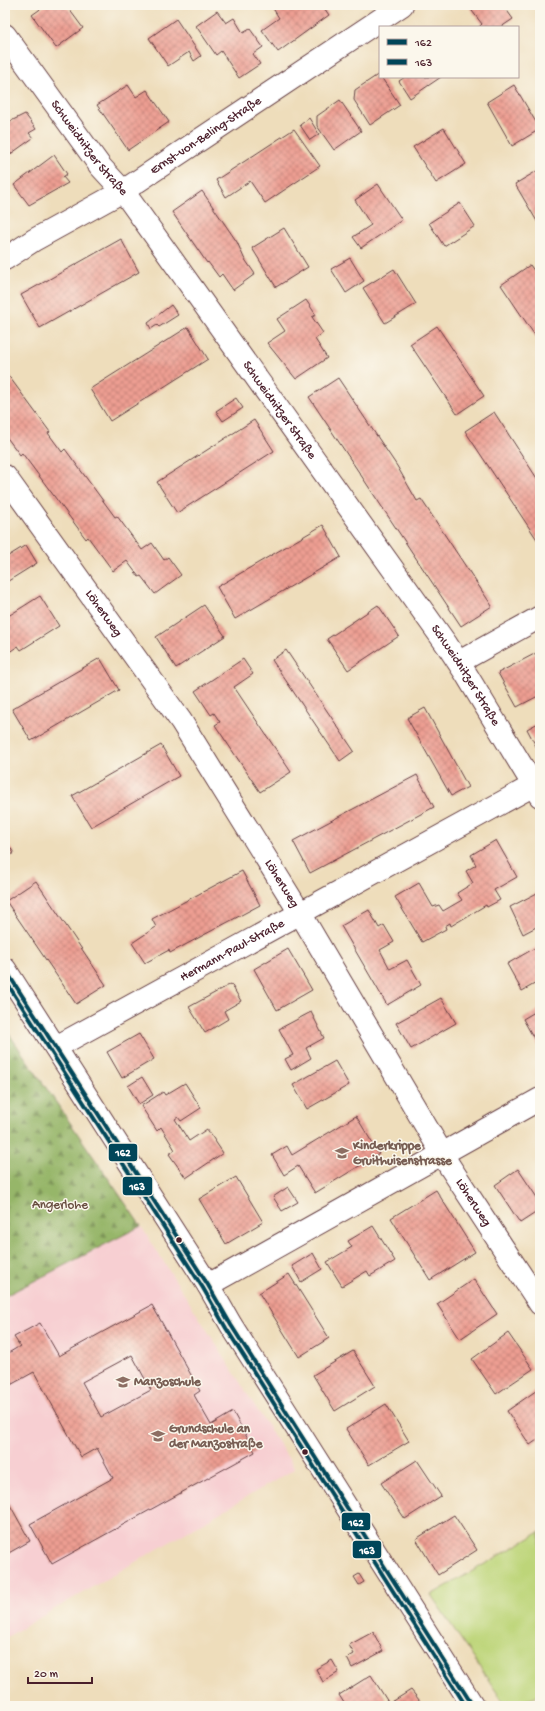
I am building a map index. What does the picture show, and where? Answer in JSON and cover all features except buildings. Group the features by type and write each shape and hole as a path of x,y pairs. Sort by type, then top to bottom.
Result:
{"street":[{"name":"Ernst-von-Beling-Straße","path":"5,259 34,240 123,191 402,5"},
{"name":"Schweidnitzer Straße","path":"5,34 100,166 123,191 459,662 537,790"},
{"name":"Löherweg","path":"5,476 181,721 300,913 442,1154 540,1304"},
{"path":"459,662 540,617"},
{"name":"Hermann-Paul-Straße","path":"56,1047 300,913 537,790"},
{"path":"5,969 208,1285 473,1706"},
{"path":"208,1285 540,1099"}],"shaded area":[{"name":"Manzoschule","path":"141,1226 295,1469 5,1638 5,1296"}],"green space":[{"name":"Angerlohe","path":"5,1028 141,1226 5,1296"},
{"path":"540,1532 540,1694 534,1698 506,1706 431,1595"}],"transit line":[{"name":"162","path":"5,969 208,1285 231,1325 473,1706"},
{"name":"163","path":"5,980 203,1288 226,1328 466,1706"}],"place":[{"name":"Kinderkrippe Gruithuisenstrasse","path":"342,1153"},
{"name":"Manzoschule","path":"123,1382"},
{"name":"Grundschule an der Manzostraße","path":"158,1436"}]}
